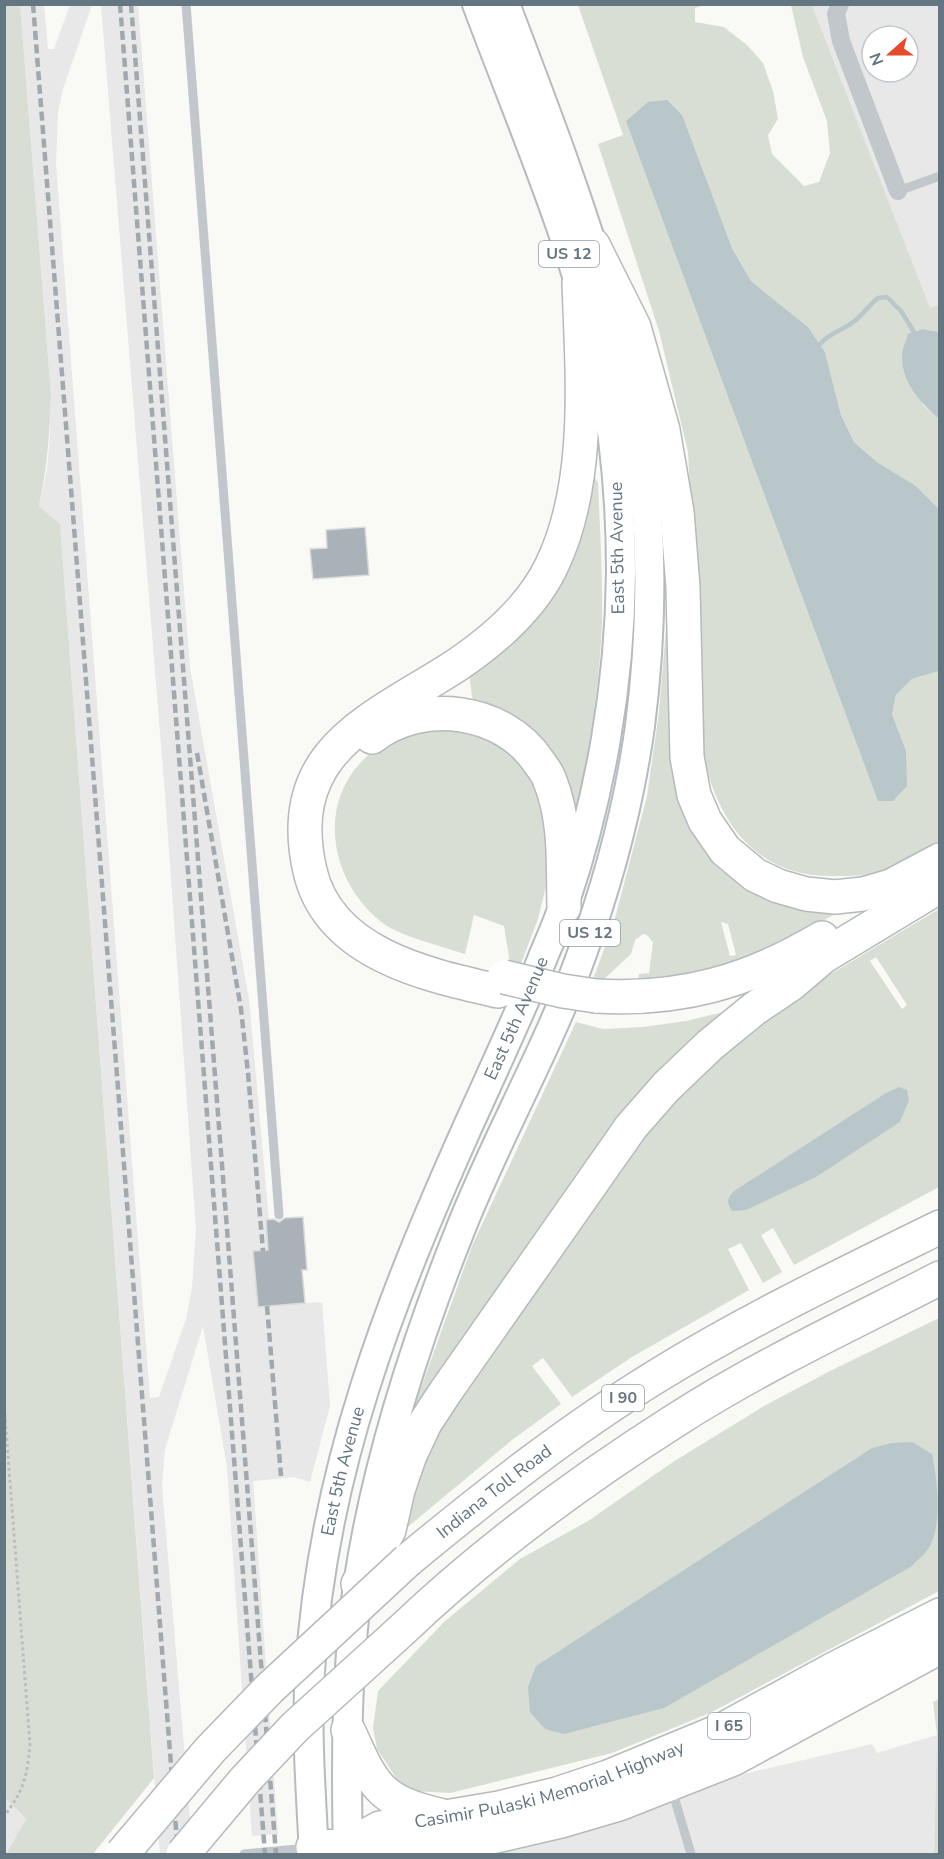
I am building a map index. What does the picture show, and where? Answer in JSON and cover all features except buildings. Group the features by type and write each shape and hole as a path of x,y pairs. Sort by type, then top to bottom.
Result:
{"highway":[{"path":"593,245 634,327 663,430 676,512 683,587 687,757 694,795 705,821 725,850 754,875 778,886 806,894 850,917 939,886"},
{"path":"579,283 583,400 579,453 567,522 551,567 526,606 494,638 457,665 372,716 333,751 318,774 309,798 304,830 312,880 324,904 341,926 360,943 380,955 411,968 501,984 563,991 593,1003 648,1012 686,1008 724,1000 773,981 824,956"},
{"path":"501,984 414,952 370,929 352,913 338,893 328,873 323,849 322,826 325,802 346,762 380,731 403,720 430,714 458,714 488,721 515,735 533,754 549,778 559,806 563,842 564,907"},
{"path":"358,1584 388,1530 410,1455 425,1423 619,1144 666,1087 710,1045 824,956 863,894 891,886 939,860"},
{"path":"593,1003 659,996 718,985 753,974 796,954 850,917 939,870"},
{"path":"858,1267 939,1209"},
{"name":"Indiana Toll Road","path":"122,1854 210,1750 269,1689 408,1560 507,1479 574,1430 656,1376 744,1324 939,1227"},
{"name":"I 90","path":"183,1854 245,1780 295,1727 465,1572 518,1530 677,1419 760,1371 939,1278"},
{"path":"760,1371 841,1347 939,1301"},
{"name":"Casimir Pulaski Memorial Highway","path":"348,1850 380,1828 500,1808 557,1794 608,1777 722,1730 939,1615"},
{"path":"670,1785 669,1771 679,1763 738,1738 859,1669 881,1647"},
{"name":"Casimir Pulaski Memorial Highway","path":"314,1851 348,1850 383,1853 425,1851 561,1821 619,1804 733,1759 939,1647"},
{"path":"795,1727 846,1713 939,1671"},
{"path":"348,1730 374,1780 387,1794 414,1809 448,1817"}],"main road":[{"name":"East 5th Avenue","path":"314,1851 310,1673 318,1592 338,1487 364,1389 394,1304 466,1130 516,1022 564,907 598,784 617,653 621,575 620,513 613,443 601,369 579,283 477,4"},
{"name":"East 5th Avenue","path":"348,1850 348,1730 358,1584 373,1506 398,1406 426,1320 461,1228 579,962 609,871 629,789 640,726 647,655 649,572 646,502 636,418 625,364 593,245 505,4"}],"street":[{"path":"840,4 836,14 841,41 898,191"}],"lane":[{"path":"186,4 279,1215"},
{"path":"898,191 939,176"},
{"path":"670,1785 691,1854"},
{"path":"244,1854 314,1851"}],"path":[{"path":"4,1402 30,1744 26,1781 18,1799 4,1816"}],"shaded area":[{"path":"20,4 51,395 48,450 39,506 60,524 154,1778 93,1854 6,1854 26,1819 4,1797 4,5"},
{"path":"20,5 44,5 48,49 54,49 70,5 92,5 63,89 58,111 56,164 150,1398 159,1397 186,1319 192,1288 196,1229 165,794 101,5 138,5 190,668 249,999 269,1220 305,1303 322,1302 330,1406 310,1482 294,1477 253,1481 278,1834 252,1836 227,1467 203,1326 165,1449 162,1486 193,1854 160,1854 60,524 39,506 47,469 51,395"},
{"path":"578,5 705,5 695,8 695,22 724,27 747,45 763,63 773,91 778,119 768,135 772,154 804,186 819,182 830,153 827,121 803,57 791,5 812,5 930,308 939,305 939,332 923,329 923,405 939,419 939,509 916,486 877,462 854,442 841,415 825,352 808,327 751,281 732,248 707,184 648,102 906,751 892,714 896,695 912,679 939,671 939,841 883,872 832,876 787,869 752,848 738,833 716,795 707,768 702,732 688,452 659,331 598,144 623,135"},
{"path":"812,5 939,5 939,305 930,309"},
{"path":"667,100 682,115 732,248 751,281 808,327 825,352 841,415 854,442 877,462 916,486 939,509 939,671 912,679 896,695 892,714 906,751 907,786 893,801 878,801 626,121 648,102"},
{"path":"923,329 939,332 939,419 914,392 903,366 902,354 908,334"},
{"path":"594,475 598,483 601,554 601,649 592,724 573,823 473,704 469,672"},
{"path":"666,536 673,555 718,851 848,907 755,958 674,980 632,980 638,979 639,974 649,973 653,942 643,934 635,940 631,954 603,980 592,982 614,922 647,796 659,712 666,628","holes":["721,922 728,924 736,955 730,956"]},
{"path":"450,726 501,740 539,781 551,866 538,919 520,966 510,963 504,926 474,915 465,954 408,936 388,926 363,904 350,885 340,863 335,819 340,797 350,776 366,757 395,735"},
{"path":"939,909 939,1187 794,1265 773,1228 761,1235 782,1272 763,1283 741,1243 728,1249 749,1290 632,1357 572,1397 543,1358 532,1366 561,1404 512,1440 403,1531 409,1496 439,1430 645,1133 687,1086 743,1033 809,987","holes":["876,957 907,1005 902,1009 870,961"]},
{"path":"728,1011 416,1418 413,1410 472,1246 576,1022 603,1029 643,1027 686,1021"},
{"path":"899,1087 907,1090 909,1100 900,1122 816,1177 746,1210 732,1211 728,1201 734,1191 886,1093"},
{"path":"939,1318 939,1591 710,1713 612,1753 450,1793 413,1791 397,1779 377,1749 373,1728 378,1691 444,1622 520,1559 588,1521 673,1462 764,1406"},
{"path":"912,1442 932,1454 938,1499 931,1544 912,1566 664,1708 564,1734 545,1729 530,1712 528,1687 536,1666 872,1448 892,1443"},
{"path":"939,1699 940,1854 934,1854 937,1735 933,1702"},
{"path":"937,1735 934,1854 467,1854 529,1846 627,1819 727,1778 872,1744 877,1753"},
{"path":"4,1797 26,1819 6,1854 4,1854"}],"waterway":[{"path":"820,344 860,317 878,298 887,297 901,311 914,332"}],"railway":[{"path":"33,4 178,1854"},
{"path":"120,4 265,1854"},
{"path":"131,4 276,1854"},
{"path":"197,753 241,1009 263,1251"},
{"path":"267,1306 281,1476"}]}
